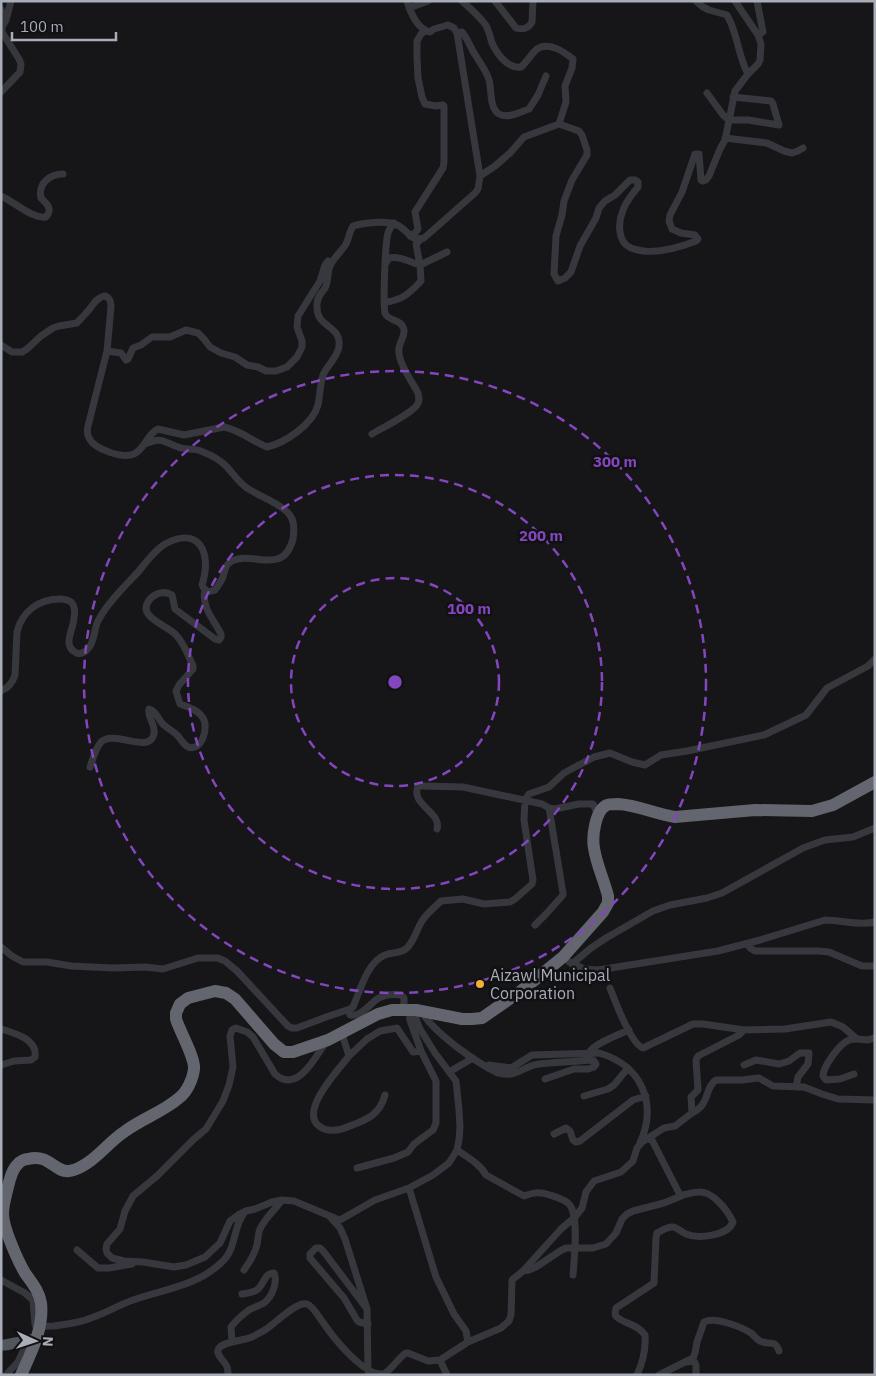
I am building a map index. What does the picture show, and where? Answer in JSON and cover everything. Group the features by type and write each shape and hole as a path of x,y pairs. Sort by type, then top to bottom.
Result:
{"highway":[{"path":"21,1375 32,1340 41,1326 41,1306 40,1296 16,1255 3,1218 9,1182 18,1164 25,1159 34,1157 45,1159 67,1172 86,1165 122,1132 180,1098 188,1088 194,1068 192,1057 176,1020 176,1013 180,1004 188,998 215,992 226,993 235,999 274,1044 284,1052 293,1052 328,1040 378,1014 392,1010 411,1010 462,1019 482,1018 568,961 608,904 606,887 593,847 594,830 598,815 607,805 618,804 675,817 755,810 812,811 833,805 875,782"}],"main road":[{"path":"1,1345 32,1340"}],"street":[{"path":"2,26 6,20 11,1"},
{"path":"428,1 408,5 413,17 424,31 430,32 448,25 458,32 462,32 485,69 491,87 493,106 500,114 506,116 529,109 538,95 546,76"},
{"path":"462,1 484,22 494,46 512,67 521,67 542,46 556,48 573,59 572,68 565,86 566,102 559,124"},
{"path":"495,1 516,28 520,29 528,27 532,22 533,1"},
{"path":"696,1 703,7 727,15 748,74"},
{"path":"480,176 510,153 524,137 559,124 579,131 584,139 587,155 572,180 564,201 556,236 554,274 558,281 566,278 571,272 580,246 596,218 599,208 605,201 616,195 630,180 638,182 638,187 623,210 620,222 621,238 626,245 632,249 661,251 673,249 698,239 695,235 681,233 672,229 669,221 670,215 682,192 695,154 700,154 700,178 705,181 708,176 725,138 735,91 760,60 761,44 758,35 735,1"},
{"path":"758,1 763,32 758,35"},
{"path":"1,10 3,15 2,32 21,64 20,72 3,89"},
{"path":"410,236 418,229 415,212 443,168 444,162 444,106 425,104 418,78 417,41 424,31"},
{"path":"385,302 401,298 421,281 416,244 478,189 480,176 458,32"},
{"path":"707,93 722,115 729,120 748,120 779,125 771,101 733,97"},
{"path":"725,138 767,143 792,153 802,148"},
{"path":"1,196 35,216 46,217 50,210 49,206 41,198 40,190 46,180 63,174"},
{"path":"1,345 12,352 22,352 53,328 77,323 95,300 104,296 110,298 112,301 107,351 88,426 88,438 91,441 106,451 128,456 140,450 156,429 184,435 224,427 230,428 257,443 269,447 279,443 311,420 317,407 323,376 335,356 339,342 337,335 320,320 317,314 318,295 326,287 329,268 333,259 346,244 353,226 367,223 394,223 402,227 410,236 421,239"},
{"path":"372,434 409,412 418,404 419,398 399,355 399,348 404,335 403,326 386,314 388,232 394,223"},
{"path":"386,263 389,258 395,257 407,259 420,265 448,252"},
{"path":"107,351 121,353 126,360 133,348 152,337 170,337 186,330 198,333 210,347 235,357 247,365 266,371 283,369 290,364 301,350 302,340 297,327 298,316 320,281 325,265 329,260 333,259"},
{"path":"144,445 154,440 161,440 170,442 179,448 203,451 224,464 242,484 284,509 293,518 293,538 289,550 282,556 272,561 246,558 232,561 224,570 223,577 215,590 211,592 204,590"},
{"path":"1,691 9,686 15,675 17,632 19,626 29,611 41,602 55,599 68,600 72,603 74,619 69,646 73,652 78,654 84,652 94,640 97,622 104,612 164,544 178,538 190,538 199,544 204,551 205,560 205,574 202,585 204,603 221,634 219,640 175,609 172,595 169,593 156,595 148,600 146,610 148,614 169,629 182,642 193,666 193,669 176,691 180,704 194,709 204,719 206,724 205,731 200,744 189,747 183,743 177,734 171,731 155,712 149,709 154,727 154,734 151,740 144,743 108,738 96,749 90,767"},
{"path":"1,947 23,962 47,962 71,966 163,969 198,958 218,958 232,966 275,1013 292,1028 297,1028 353,1007 365,976 371,967 381,956 399,953 408,948 423,920 441,901 463,899 484,904 510,902 515,900 533,883 524,820 525,800 530,794 549,787 564,773 594,757 610,753 645,765 661,755 687,752 764,736 806,715 827,688 868,666 875,659"},
{"path":"436,830 438,826 437,821 422,806 416,790 418,786 463,787 542,804 555,809 579,804 593,804 598,815"},
{"path":"535,925 563,895 549,808"},
{"path":"568,961 653,911 670,905 722,893 803,848 826,840 854,837 875,828"},
{"path":"568,961 584,969 598,970 718,952 825,920 857,924 875,922"},
{"path":"747,944 755,950 829,952 854,964 875,966"},
{"path":"610,988 629,1030 638,1045 643,1048 693,1024 744,1030 785,1029 830,1022 844,1027 857,1039"},
{"path":"350,1009 350,1015 357,1015 384,996 401,995 404,998 404,1003 411,1010 429,1022 457,1047 492,1070 504,1074 516,1074 537,1064 590,1060 596,1064 588,1069 574,1069 545,1078"},
{"path":"358,1168 408,1152 414,1144 434,1127 437,1116 436,1080 420,1051 410,1020 411,1010"},
{"path":"328,1040 307,1070 296,1079 285,1080 275,1074 253,1036 236,1028 232,1030 230,1036 232,1076 222,1101 206,1129 133,1196 125,1211 120,1229 108,1244 107,1253 112,1258 174,1267 186,1265 205,1257 220,1243 230,1221 246,1211 282,1200 294,1201 337,1219 343,1219 375,1200 409,1188 433,1175 449,1163 457,1150 459,1140 460,1127 456,1080 420,1029 411,1010"},
{"path":"385,1095 382,1104 374,1114 342,1129 325,1130 319,1127 312,1117 315,1103 336,1071 367,1039 380,1031 397,1028 413,1052 420,1051"},
{"path":"1,1029 20,1035 28,1040 36,1052 35,1057 31,1060 14,1061 1,1065"},
{"path":"589,1053 600,1042 629,1030"},
{"path":"692,1113 692,1097 698,1090 696,1058 744,1030"},
{"path":"342,1034 349,1056"},
{"path":"854,1074 840,1079 826,1080 823,1074 828,1062 846,1041 875,1038"},
{"path":"228,1375 227,1367 217,1351 223,1344 251,1338 267,1329 298,1304 305,1304 312,1308 357,1365 368,1371 382,1374 408,1352 428,1361 440,1360 468,1342 501,1328 509,1321 511,1315 512,1280 575,1217 582,1208 586,1192 592,1183 598,1179 621,1172 633,1161 644,1133 647,1114 646,1096 641,1083 632,1071 608,1056 599,1053 532,1055 511,1068 483,1064"},
{"path":"744,1065 756,1060 779,1064 789,1061 800,1053 809,1053 808,1064 798,1077 796,1087"},
{"path":"449,1072 473,1058"},
{"path":"584,1096 608,1089 614,1085 628,1068"},
{"path":"640,1145 664,1128 675,1126 701,1108 712,1082 716,1080 762,1078 773,1086 804,1087 838,1098 875,1100"},
{"path":"554,1134 566,1128 570,1131 573,1140 576,1142 580,1141 633,1100 646,1096"},
{"path":"647,1139 652,1140 681,1196"},
{"path":"457,1150 471,1159 486,1175 524,1196 531,1193 542,1193 568,1203 575,1217 575,1248 572,1275"},
{"path":"409,1188 436,1277 454,1314 466,1331 468,1342"},
{"path":"523,1271 536,1268 566,1248 593,1248 606,1244 616,1233 622,1219 633,1211 664,1204 681,1196 699,1192 704,1192 720,1204 733,1222 732,1227 712,1235 687,1235 674,1227 657,1233 654,1283 616,1308 616,1316 638,1327 645,1335 641,1367 637,1375"},
{"path":"244,1270 257,1247 259,1231 266,1218 282,1200"},
{"path":"1,1280 33,1300 34,1322 36,1324 41,1326 65,1325 91,1318 134,1300 183,1286 203,1276 226,1259 232,1248 239,1220 246,1211"},
{"path":"329,1216 340,1228 346,1239 367,1309 368,1371"},
{"path":"367,1309 324,1252 320,1248 316,1248 310,1254 310,1258 344,1298 357,1320 368,1324"},
{"path":"77,1250 98,1268 143,1262"},
{"path":"232,1342 231,1327 250,1309 264,1303 274,1288 276,1277 274,1273 267,1275 255,1291 242,1294"},
{"path":"659,1375 692,1358 704,1322 708,1320 726,1322 745,1330 764,1343 775,1343 779,1351"},
{"path":"6,1375 18,1362 32,1340"},
{"path":"440,1360 447,1375"},
{"path":"687,1362 694,1362 696,1365 696,1375"}],"place":[{"name":"Aizawl Municipal Corporation","path":"480,984"}]}
